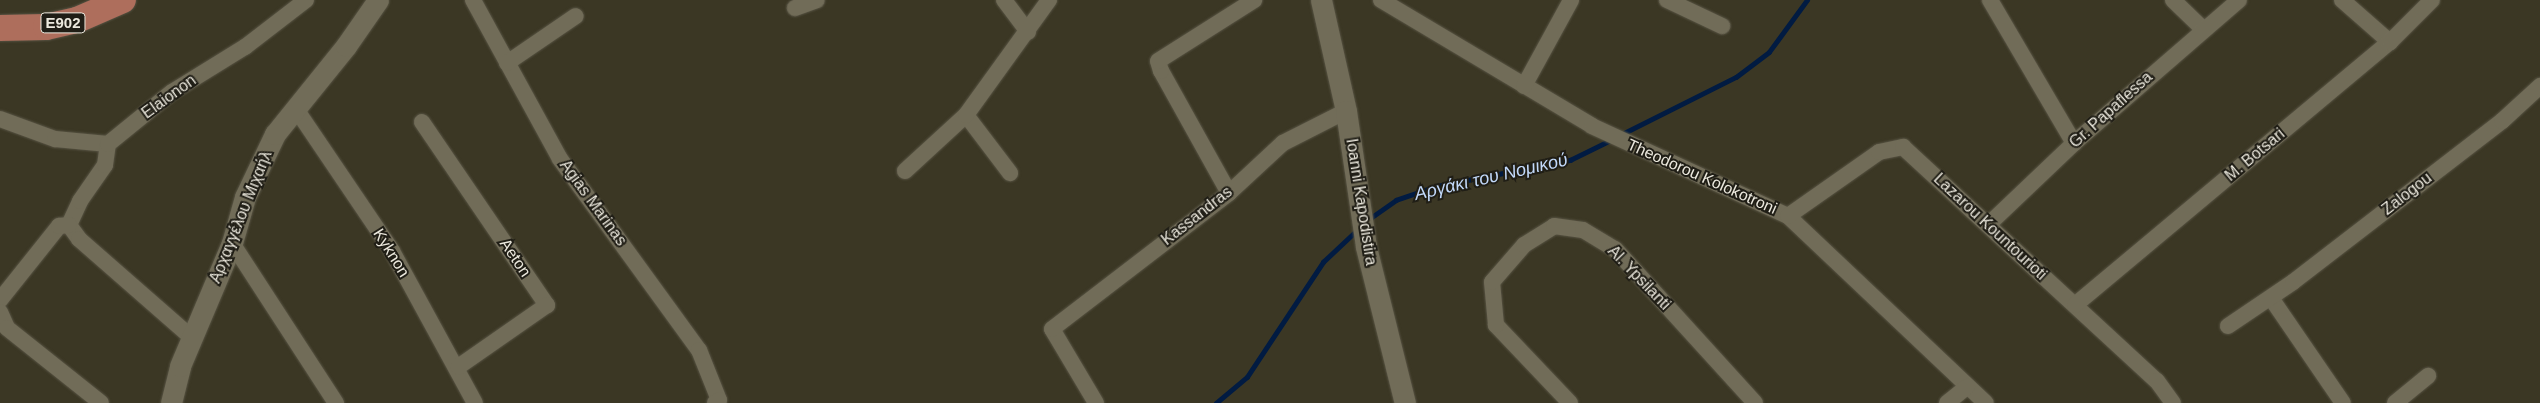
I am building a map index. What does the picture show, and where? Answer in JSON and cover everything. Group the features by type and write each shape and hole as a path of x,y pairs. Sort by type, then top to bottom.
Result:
{"main road":[{"name":"E902","path":"0,28 46,27 69,21 123,0"}],"street":[{"name":"Elaionon","path":"108,144 172,92 245,47 306,0"},
{"name":"Αρχαγγέλου Μιχαήλ","path":"170,403 192,338 232,243 246,197 263,157 275,134 378,0"},
{"name":"Agias Marinas","path":"472,0 560,159 700,350 717,402"},
{"path":"795,8 817,0"},
{"path":"1004,0 1028,32"},
{"path":"905,171 966,114 1028,32 1049,0"},
{"path":"1230,193 1161,71 1158,61 1254,0"},
{"name":"Ioanni Kapodistira","path":"1321,0 1346,111 1366,247 1405,403"},
{"name":"Theodorou Kolokotroni","path":"1380,0 1592,126 1788,216 1986,403"},
{"path":"1524,86 1571,0"},
{"path":"1667,0 1722,26"},
{"path":"1990,0 2074,143"},
{"path":"2173,0 2203,29"},
{"name":"Gr. Papaflessa","path":"1988,225 2074,143 2203,29 2239,0"},
{"path":"2342,0 2390,42"},
{"name":"M. Botsari","path":"2075,305 2390,42 2432,0"},
{"path":"507,63 576,16"},
{"name":"Zalogou","path":"2228,326 2271,298 2502,121 2540,86"},
{"name":"Kyknon","path":"296,109 392,251 458,367 475,403"},
{"name":"Kassandras","path":"1096,403 1052,329 1230,193 1283,143 1346,111"},
{"path":"966,114 1010,173"},
{"path":"0,119 55,139 108,144 105,165 80,201 68,225"},
{"name":"Aeton","path":"422,122 547,305 458,367"},
{"name":"Lazarou Kountourioti","path":"1788,216 1879,152 1903,147 2157,382 2173,403"},
{"path":"0,300 59,226 68,225"},
{"path":"68,225 79,239 192,338"},
{"name":"Al. Ypsilanti","path":"1570,403 1496,325 1492,282 1524,245 1554,226 1583,230 1615,249 1755,403"},
{"path":"232,243 336,403"},
{"path":"2271,298 2343,403"},
{"path":"0,312 7,328 101,403"},
{"path":"2395,403 2428,376"},
{"path":"1947,403 1967,387"}],"waterway":[{"name":"Αργάκι του Νομικού","path":"1622,134 1736,77 1769,52 1807,0"},
{"name":"Αργάκι του Νομικού","path":"1369,219 1396,200 1437,186 1570,160 1611,140"},
{"name":"Αργάκι του Νομικού","path":"1216,403 1247,377 1323,262 1356,231"}]}
